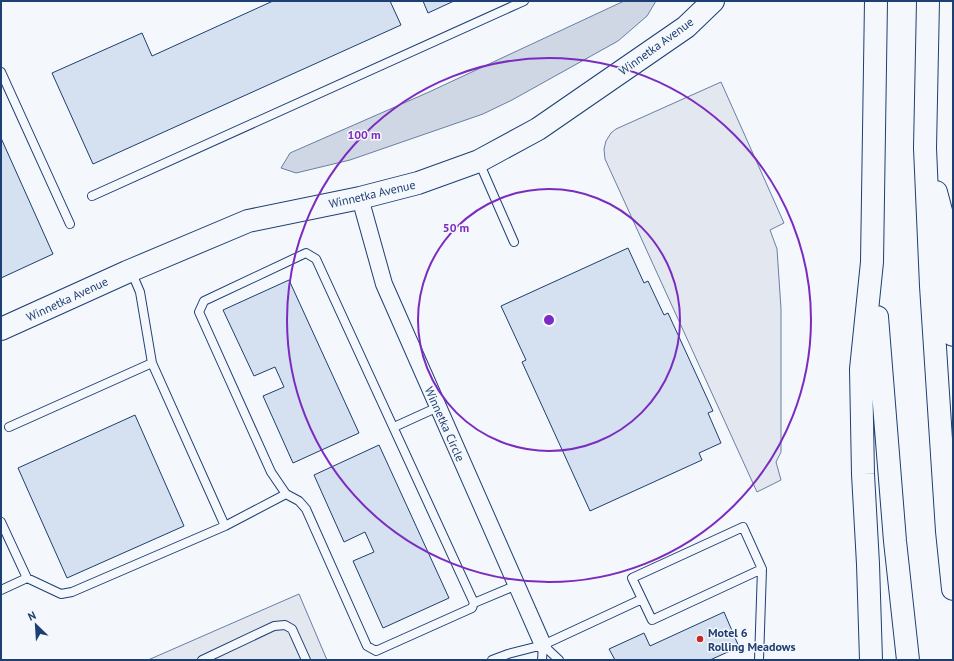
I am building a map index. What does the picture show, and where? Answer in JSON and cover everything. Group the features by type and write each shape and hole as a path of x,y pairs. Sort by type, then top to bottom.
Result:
{"main road":[{"name":"Winnetka Avenue","path":"1,329 131,270 248,221 360,198 418,183 479,161 538,129 686,27 713,1"},
{"path":"871,660 863,474 861,369 872,262 876,1"},
{"path":"928,1 925,148 931,286 947,531 953,589"},
{"path":"925,148 945,226 953,335"},
{"path":"872,262 895,541 908,660"}],"street":[{"name":"Winnetka Circle","path":"360,198 384,284 516,585 542,653"}],"lane":[{"path":"92,196 524,1"},
{"path":"1,72 70,224"},
{"path":"479,161 514,242"},
{"path":"474,603 316,259 306,254 204,301 199,312 271,472 286,494 299,501 306,509 367,646 376,651 472,608 474,603 516,585"},
{"path":"131,270 140,292 152,363 225,526"},
{"path":"9,427 152,363"},
{"path":"394,427 438,407"},
{"path":"1,522 27,578 61,594 72,592 225,526 286,494"},
{"path":"759,660 762,569 742,527 632,578 652,620 762,569"},
{"path":"1,590 27,578"},
{"path":"542,653 642,599"},
{"path":"202,660 274,626 285,625 292,629 306,660"},
{"path":"492,660 508,654 542,653 558,660"}],"shaded area":[{"path":"624,1 656,1 647,16 618,41 512,100 483,114 350,160 296,173 281,168 290,153 429,92"},
{"path":"721,82 784,223 770,230 777,249 781,309 781,452 776,462 781,480 757,492 605,159 604,149 606,141 611,133 616,129"},
{"path":"299,594 327,660 148,660"}],"building":[{"path":"273,1 390,1 401,25 93,164 52,73 142,33 152,56"},
{"path":"423,1 454,1 428,13"},
{"path":"1,138 53,254 1,278"},
{"path":"628,248 644,283 648,281 664,315 668,313 713,411 708,413 721,443 699,453 702,460 590,511 522,362 526,360 501,306"},
{"path":"289,280 359,433 293,463 263,396 284,387 275,367 254,376 223,310"},
{"path":"135,415 184,526 67,578 18,468"},
{"path":"379,445 449,598 383,628 353,561 374,552 365,532 344,542 314,475"},
{"name":"Motel 6 Rolling Meadows","path":"724,612 739,647 710,660 615,660 609,649 644,633 650,646"}],"place":[{"name":"Motel 6 Rolling Meadows","path":"700,639"}]}
